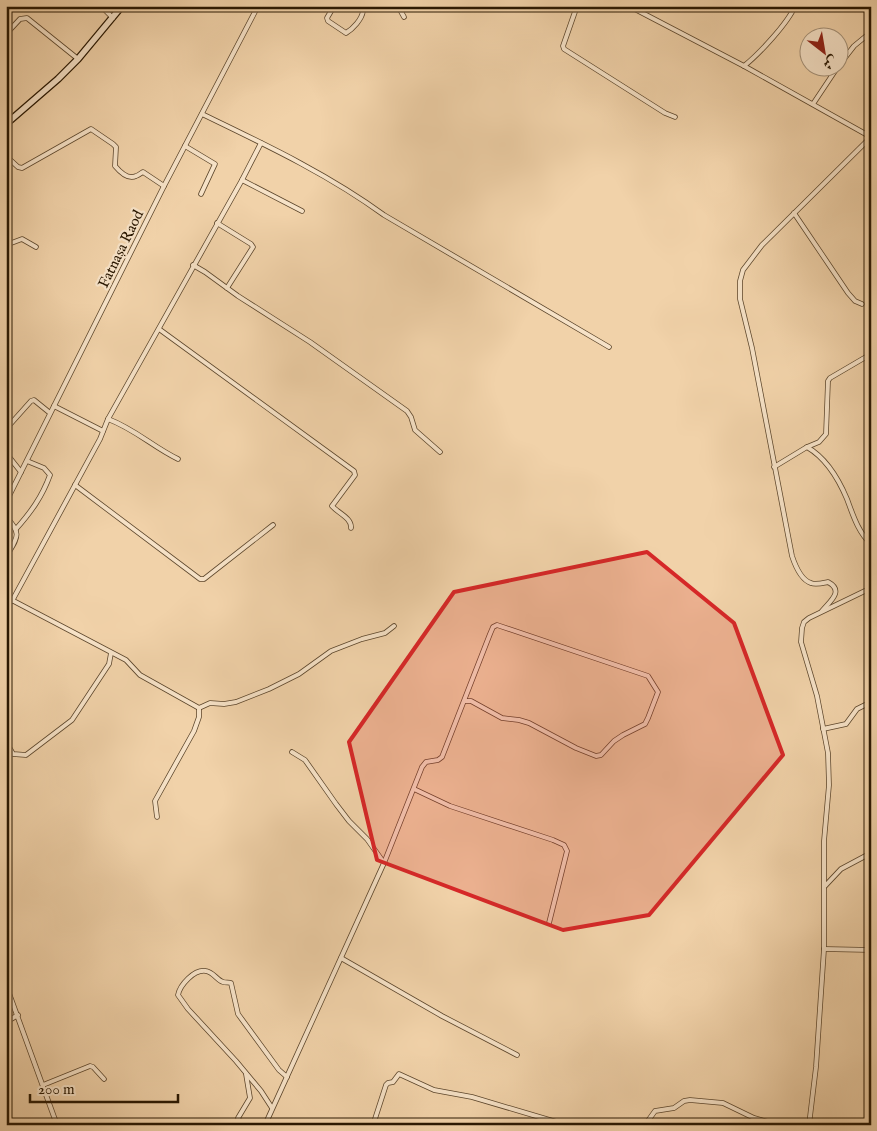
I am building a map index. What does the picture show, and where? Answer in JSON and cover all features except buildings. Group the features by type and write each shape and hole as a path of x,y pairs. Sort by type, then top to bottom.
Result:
{"street":[{"path":"101,6 112,18"},
{"path":"6,124 78,59 122,6"},
{"name":"Fatnaṣa Raod","path":"6,502 164,186 258,6"},
{"path":"334,6 327,18 328,21 346,33 364,14 364,11 359,6"},
{"path":"398,6 404,17"},
{"path":"577,6 563,46 564,49 665,113 675,117"},
{"path":"629,6 744,66 871,137 750,259 743,270 740,282 740,299 752,348 794,564 810,583 828,582 834,587 833,599 819,613"},
{"path":"744,66 791,15 795,6"},
{"path":"6,34 20,19 27,18 78,59"},
{"path":"850,51 871,32"},
{"path":"813,104 830,78"},
{"path":"202,114 261,143 366,201 384,215 609,347"},
{"path":"6,156 18,167 22,168 90,129 116,147 115,166 121,173 129,177 135,177 144,172 164,186"},
{"path":"12,601 75,485 108,419 261,143"},
{"path":"185,146 215,164 201,194"},
{"path":"242,180 302,211"},
{"path":"794,213 848,293 855,301 862,304"},
{"path":"217,224 253,247 227,288"},
{"path":"6,245 22,239 36,247"},
{"path":"193,265 310,342 407,411 411,416 415,430 440,452"},
{"path":"159,329 354,471 355,475 332,506 350,520 351,528"},
{"path":"774,466 821,440 826,434 828,381 871,354"},
{"path":"6,429 31,401 34,400 50,413"},
{"path":"54,406 103,431"},
{"path":"108,419 137,432 165,453 178,459"},
{"path":"807,447 820,456 833,473 855,521 871,544"},
{"path":"6,453 21,472"},
{"path":"6,557 15,542 16,529 34,509 44,492 50,475 44,468 27,461"},
{"path":"75,485 200,579 204,579 273,525"},
{"path":"6,517 16,529"},
{"path":"809,1125 816,1067 824,949 824,841 829,785 828,753 817,696 801,635 804,622 809,618 871,588"},
{"path":"6,597 128,662 140,674 200,708"},
{"path":"265,1125 384,863 424,764 442,757 493,627 496,625 531,636 648,676 658,692 646,722 614,741 601,755 596,756 576,748 529,723 502,718 470,701 464,701"},
{"path":"200,708 210,703 229,704 269,689 299,674 331,651 362,639 385,633 394,626"},
{"path":"6,742 13,754 26,755 72,720 109,664 111,653"},
{"path":"823,729 846,724 857,709 871,702"},
{"path":"157,817 156,801 194,731 201,711 200,708"},
{"path":"292,752 305,760 349,821 367,839 384,863"},
{"path":"414,789 450,806 564,845 567,851 549,923"},
{"path":"825,886 841,869 871,853"},
{"path":"824,949 871,950"},
{"path":"341,958 442,1016 517,1054"},
{"path":"272,1108 246,1073 188,1009 178,996 179,988 195,974 205,970 223,982 231,983 238,1014 287,1078"},
{"path":"6,986 57,1125"},
{"path":"6,1022 18,1015"},
{"path":"43,1085 90,1066 104,1079"},
{"path":"242,1125 238,1118 250,1098 246,1073"},
{"path":"373,1125 387,1084 393,1082 399,1074 434,1090 472,1097 563,1124"},
{"path":"645,1125 656,1111 674,1108 684,1101 690,1100 723,1103 754,1118 779,1125"}],"highlighted area":[{"path":"647,552 734,623 783,755 649,915 563,930 377,860 349,742 454,592"}]}
